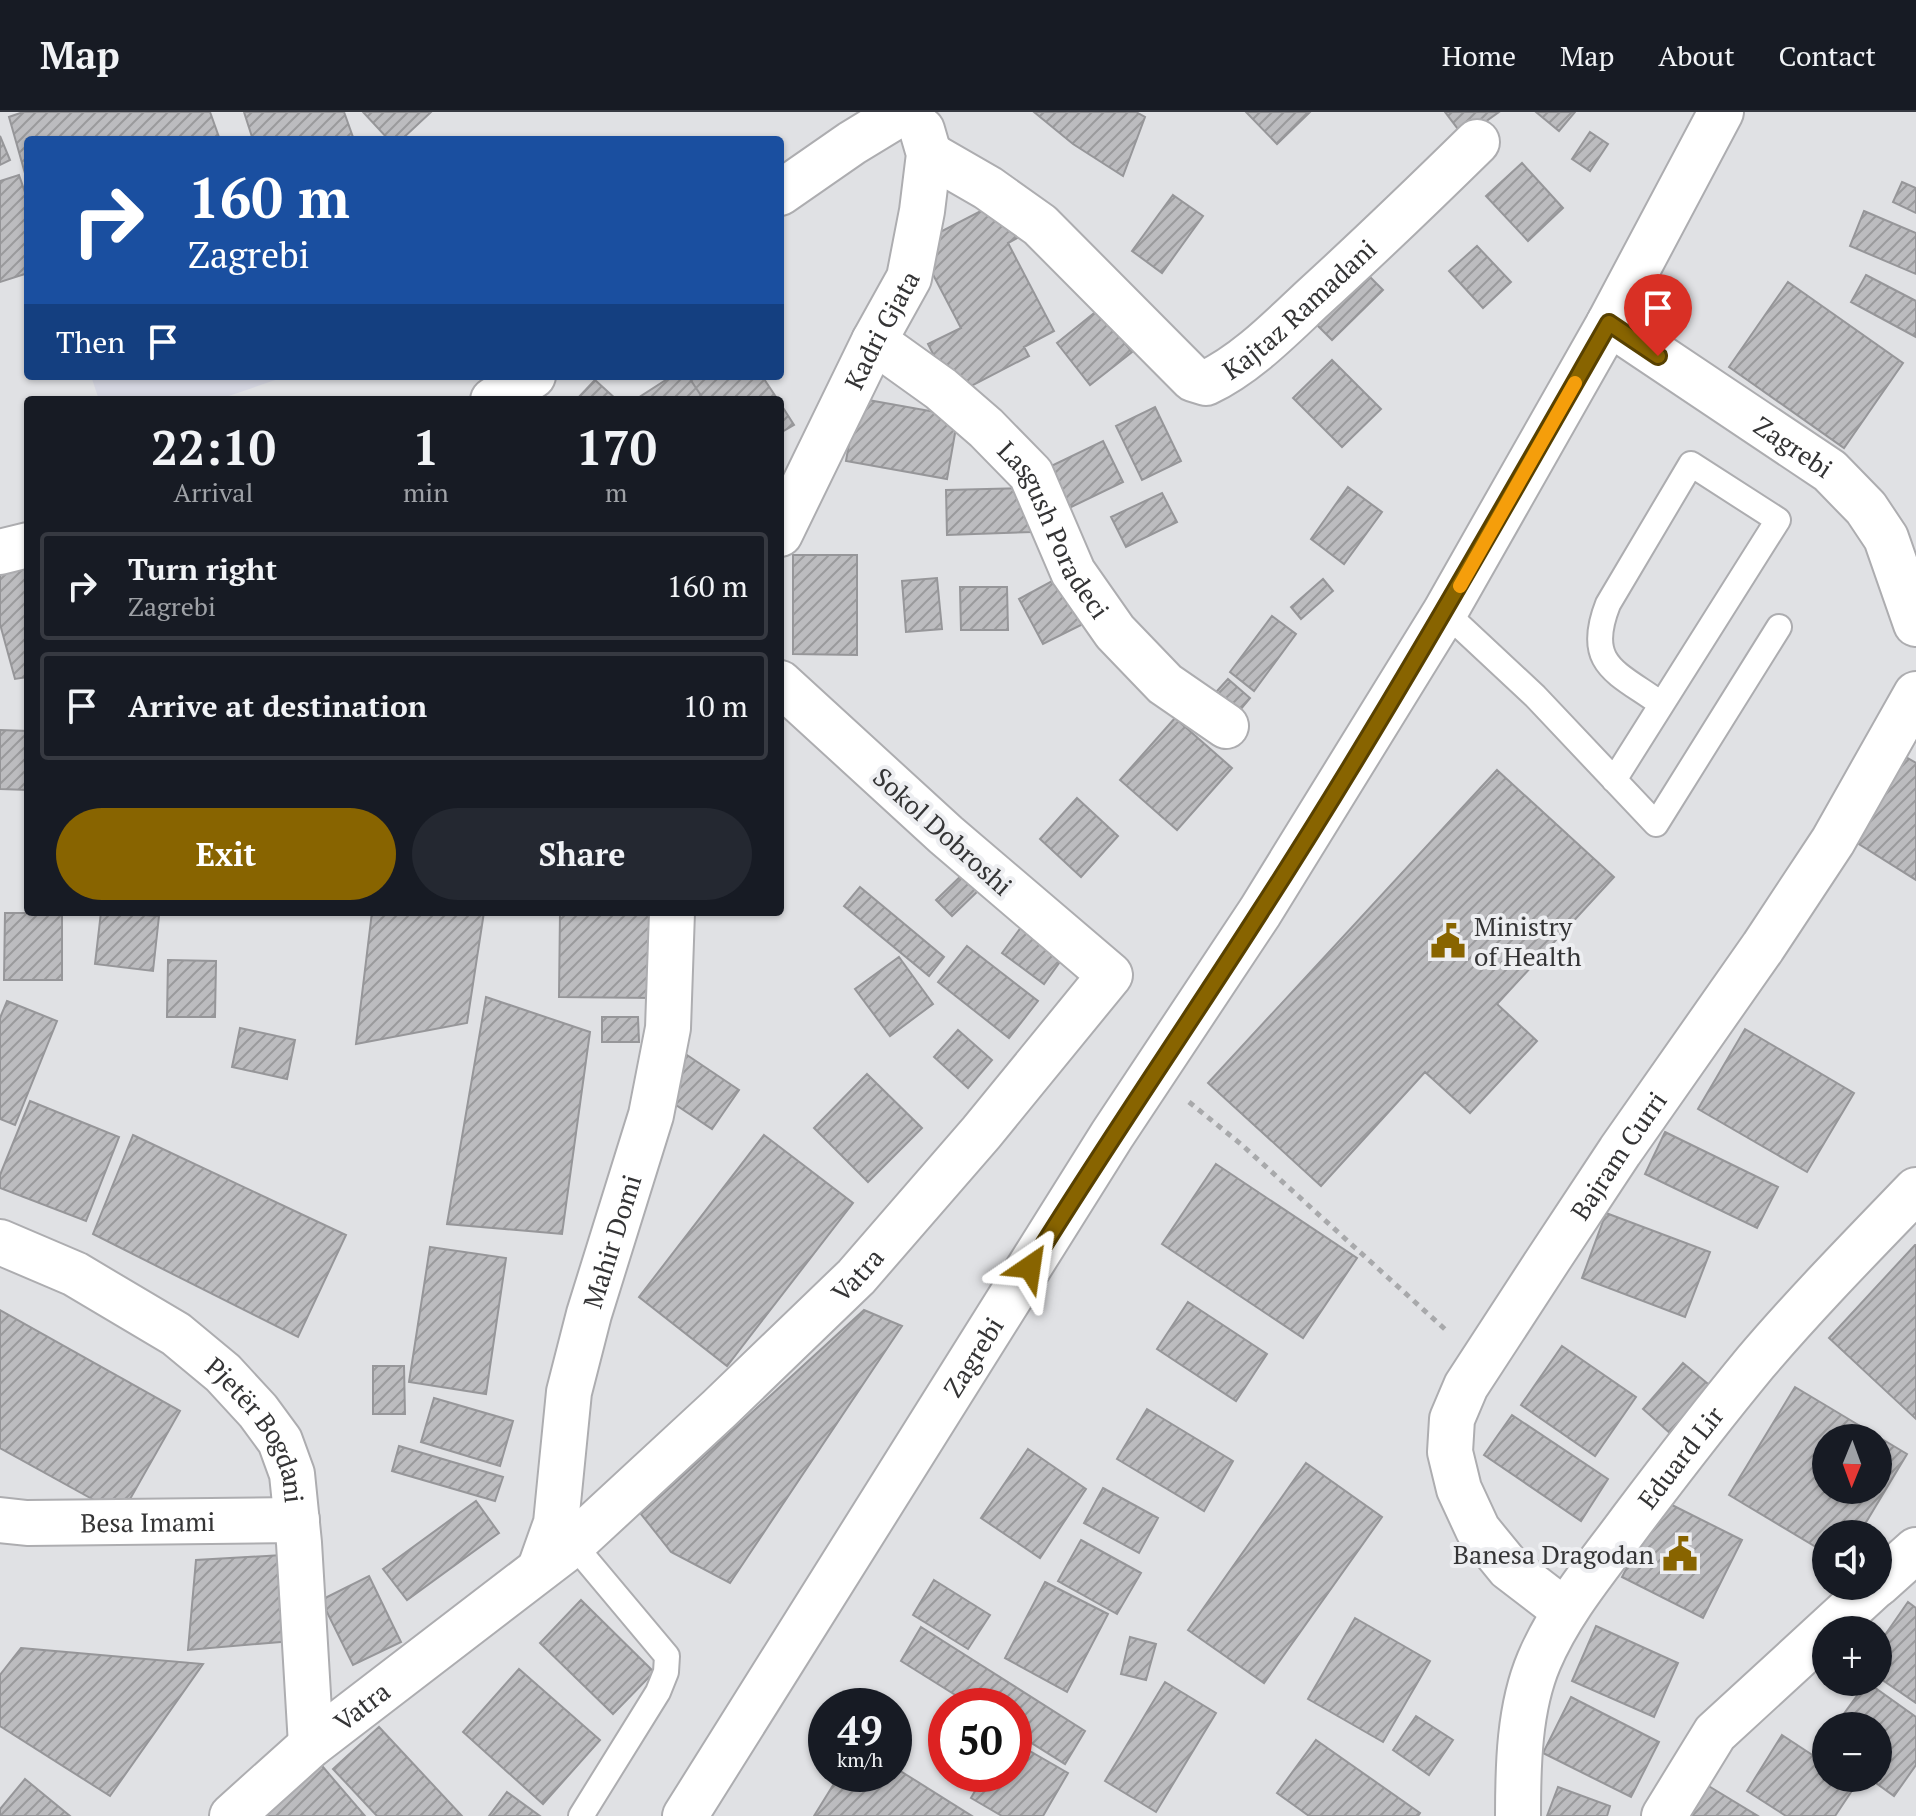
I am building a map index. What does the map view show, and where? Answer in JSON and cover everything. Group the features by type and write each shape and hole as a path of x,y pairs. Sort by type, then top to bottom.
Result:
{"street":[{"path":"784,190 903,112"},
{"name":"Kadri Gjata","path":"784,526 874,341 909,278 929,154 917,112"},
{"name":"Zagrebi","path":"685,1816 1154,1073 1260,912 1445,612 1609,323 1721,112"},
{"name":"Kajtaz Ramadani","path":"929,154 988,188 1040,225 1193,379 1206,383 1221,376 1276,332 1383,235 1477,142"},
{"name":"Zagrebi","path":"1609,323 1830,471 1866,508 1886,538 1916,624"},
{"name":"Lasgush Poradeci","path":"874,341 941,389 986,428 1031,474 1073,572 1115,632 1165,684 1226,726"},
{"path":"500,396 526,380"},
{"path":"0,552 24,546"},
{"name":"Sokol Dobroshi","path":"784,687 946,835 1110,975"},
{"name":"Bajram Curri","path":"1565,1611 1509,1568 1478,1530 1459,1489 1450,1452 1452,1419 1466,1386 1620,1151 1763,947 1815,867 1916,694"},
{"name":"Mahir Domi","path":"556,1545 569,1392 589,1314 651,1115 668,1028 672,916"},
{"name":"Vatra","path":"232,1816 311,1745 719,1409 856,1277 981,1133 1110,975"},
{"name":"Eduard Lir","path":"1518,1816 1518,1777 1526,1710 1539,1662 1565,1611 1680,1456 1756,1362 1916,1190"},
{"name":"Pjetër Bogdani","path":"0,1242 75,1274 176,1334 223,1373 258,1411 280,1441 292,1474 297,1520 311,1745"},
{"name":"Besa Imami","path":"0,1520 27,1523 297,1520"},
{"path":"1892,1572 1916,1550"},
{"path":"1664,1816 1715,1733 1861,1600"}],"lane":[{"path":"1614,780 1778,520 1691,464 1608,604 1599,633 1598,643 1604,662 1661,704"},
{"path":"1445,612 1535,696 1656,824 1779,627"},
{"path":"556,1545 667,1656 666,1672 658,1692 581,1816"}],"path":[{"path":"1154,1073 1242,1145 1482,1362"}],"shaded area":[{"path":"92,380 275,380 229,396 98,396"}],"building":[{"path":"23,112 210,112 219,136 24,136 24,170 9,117"},
{"path":"244,112 344,112 353,136 252,136"},
{"path":"363,112 431,112 405,136 385,136"},
{"path":"1034,112 1136,112 1145,117 1123,176 1073,144"},
{"path":"1246,112 1310,112 1277,144"},
{"path":"1445,112 1499,112 1464,137"},
{"path":"1536,112 1575,112 1559,131"},
{"path":"1590,132 1608,144 1590,171 1572,159"},
{"path":"0,136 10,160 0,165"},
{"path":"1522,163 1563,208 1528,241 1486,196"},
{"path":"19,175 24,189 24,274 0,282 0,181"},
{"path":"1902,182 1916,188 1916,213 1893,202"},
{"path":"1173,195 1203,216 1162,273 1132,251"},
{"path":"1002,200 1021,236 1008,243 1054,331 1024,347 1029,356 954,395 928,344 961,328 917,244"},
{"path":"1864,211 1916,233 1916,274 1850,246"},
{"path":"1477,246 1511,282 1483,308 1449,271"},
{"path":"1364,271 1383,290 1332,340 1313,321"},
{"path":"1866,275 1916,301 1916,337 1851,302"},
{"path":"1788,282 1903,363 1844,448 1729,367"},
{"path":"1098,310 1132,352 1090,385 1057,343"},
{"path":"1332,360 1381,409 1342,447 1293,398"},
{"path":"595,380 613,396 580,396"},
{"path":"666,380 691,380 701,396 641,396"},
{"path":"691,380 765,380 775,396 701,396"},
{"path":"857,398 958,416 947,479 846,461"},
{"path":"1155,407 1181,461 1142,480 1116,426"},
{"path":"784,409 794,425 784,431"},
{"path":"1103,441 1123,482 1065,510 1045,469"},
{"path":"1348,487 1382,512 1344,564 1311,539"},
{"path":"1030,488 1031,532 947,535 946,490"},
{"path":"1162,493 1177,522 1126,547 1111,517"},
{"path":"793,555 857,555 857,655 793,654"},
{"path":"24,560 24,678 15,679 0,624 0,563"},
{"path":"1065,574 1089,621 1043,644 1019,599"},
{"path":"937,578 942,629 906,632 902,581"},
{"path":"1323,579 1333,591 1301,619 1291,607"},
{"path":"960,587 1007,587 1008,630 961,630"},
{"path":"1272,616 1296,634 1254,691 1230,672"},
{"path":"1228,679 1250,698 1230,722 1207,702"},
{"path":"1175,718 1232,768 1177,830 1120,780"},
{"path":"0,730 24,731 24,790 0,789"},
{"path":"1899,753 1916,763 1916,880 1846,836"},
{"name":"Ministry of Health","path":"1497,770 1614,877 1497,1004 1537,1041 1470,1113 1425,1072 1321,1186 1208,1083"},
{"path":"1077,798 1118,836 1081,877 1040,839"},
{"path":"964,873 980,889 952,916 936,900"},
{"path":"860,887 944,957 929,976 844,906"},
{"path":"5,913 62,916 62,980 4,980"},
{"path":"101,916 159,916 153,971 95,964"},
{"path":"372,916 483,916 467,1023 356,1044"},
{"path":"560,916 655,916 654,998 559,997"},
{"path":"1025,922 1067,952 1044,984 1002,953"},
{"path":"967,946 1038,1001 1009,1038 938,982"},
{"path":"899,957 933,1004 890,1036 855,989"},
{"path":"168,960 216,961 215,1017 167,1017"},
{"path":"486,997 590,1032 562,1234 447,1224"},
{"path":"7,1001 57,1021 15,1125 0,1119 0,1018"},
{"path":"602,1017 638,1017 639,1042 602,1042"},
{"path":"240,1028 295,1040 287,1079 232,1067"},
{"path":"1745,1029 1854,1093 1807,1172 1698,1109"},
{"path":"958,1030 992,1060 968,1088 934,1057"},
{"path":"684,1053 739,1090 712,1129 658,1093"},
{"path":"867,1074 922,1128 868,1182 814,1128"},
{"path":"30,1101 119,1137 86,1221 0,1188 0,1175"},
{"path":"1665,1132 1778,1187 1757,1228 1645,1174"},
{"path":"133,1135 346,1235 298,1337 93,1234"},
{"path":"764,1135 853,1203 727,1366 639,1297"},
{"path":"1216,1164 1357,1258 1303,1338 1162,1244"},
{"path":"1606,1213 1710,1252 1685,1317 1582,1278"},
{"path":"1916,1245 1916,1419 1829,1338"},
{"path":"430,1247 506,1258 486,1394 409,1382"},
{"path":"1188,1302 1267,1354 1236,1401 1157,1349"},
{"path":"0,1310 180,1411 121,1515 0,1448"},
{"path":"864,1310 902,1326 730,1583 671,1552 641,1514"},
{"path":"1562,1346 1636,1397 1595,1456 1521,1405"},
{"path":"1683,1363 1713,1388 1671,1434 1643,1409"},
{"path":"373,1366 404,1366 405,1414 373,1414"},
{"path":"1795,1387 1857,1424 1812,1424 1812,1504 1877,1504 1867,1520 1812,1520 1812,1545 1729,1495"},
{"path":"434,1398 513,1421 500,1466 421,1442"},
{"path":"1147,1409 1233,1461 1204,1511 1117,1459"},
{"path":"1512,1415 1608,1479 1581,1521 1484,1455"},
{"path":"1892,1445 1907,1454 1892,1479"},
{"path":"399,1446 503,1477 495,1501 392,1471"},
{"path":"1028,1449 1086,1489 1040,1558 981,1518"},
{"path":"1306,1463 1382,1517 1264,1683 1188,1630"},
{"path":"1103,1488 1158,1518 1139,1553 1084,1523"},
{"path":"1662,1500 1742,1540 1703,1618 1622,1577"},
{"path":"476,1501 499,1533 407,1600 383,1569"},
{"path":"1081,1540 1141,1573 1117,1614 1058,1581"},
{"path":"282,1555 292,1641 188,1650 196,1560"},
{"path":"369,1576 401,1642 353,1665 321,1600"},
{"path":"934,1580 990,1615 968,1649 913,1615"},
{"path":"1045,1582 1108,1614 1067,1692 1005,1658"},
{"path":"581,1600 654,1672 613,1714 540,1643"},
{"path":"1908,1602 1916,1608 1916,1703 1892,1687 1892,1625"},
{"path":"1355,1618 1430,1661 1383,1742 1308,1699"},
{"path":"1596,1626 1678,1663 1654,1717 1572,1681"},
{"path":"921,1627 1017,1688 944,1688 901,1661"},
{"path":"1130,1637 1156,1644 1146,1680 1121,1674"},
{"path":"21,1648 203,1664 110,1796 0,1726 0,1675"},
{"path":"519,1669 600,1740 543,1804 463,1732"},
{"path":"1165,1682 1216,1713 1156,1812 1105,1781"},
{"path":"1857,1696 1887,1696 1916,1717 1916,1765 1894,1796 1888,1792 1892,1792 1892,1712 1845,1712"},
{"path":"1032,1697 1085,1731 1065,1764 1032,1743"},
{"path":"1571,1697 1659,1742 1631,1797 1543,1753"},
{"path":"1416,1716 1453,1740 1429,1775 1393,1750"},
{"path":"379,1727 462,1816 377,1816 333,1769"},
{"path":"1782,1735 1812,1755 1812,1792 1851,1792 1835,1816 1786,1816 1747,1791"},
{"path":"1316,1740 1420,1813 1418,1816 1309,1816 1277,1793"},
{"path":"1032,1752 1068,1773 1043,1816 1002,1816 971,1798 974,1792 1032,1792"},
{"path":"317,1760 365,1816 253,1816"},
{"path":"912,1778 928,1788 928,1792 934,1792 972,1816 814,1816 829,1792 912,1792"},
{"path":"25,1779 70,1816 0,1816 0,1809"},
{"path":"1702,1782 1758,1816 1682,1816"},
{"path":"1558,1787 1610,1806 1607,1816 1547,1816"},
{"path":"507,1792 540,1816 489,1816"}],"slow traffic":[{"path":"1460,586 1575,383"}],"place":[{"name":"Ministry of Health","path":"1448,941"},
{"name":"Banesa Dragodan","path":"1680,1554"}],"route":[{"path":"1030,1267 1112,1135 1260,912 1368,738 1445,612 1609,323 1658,356"}]}
